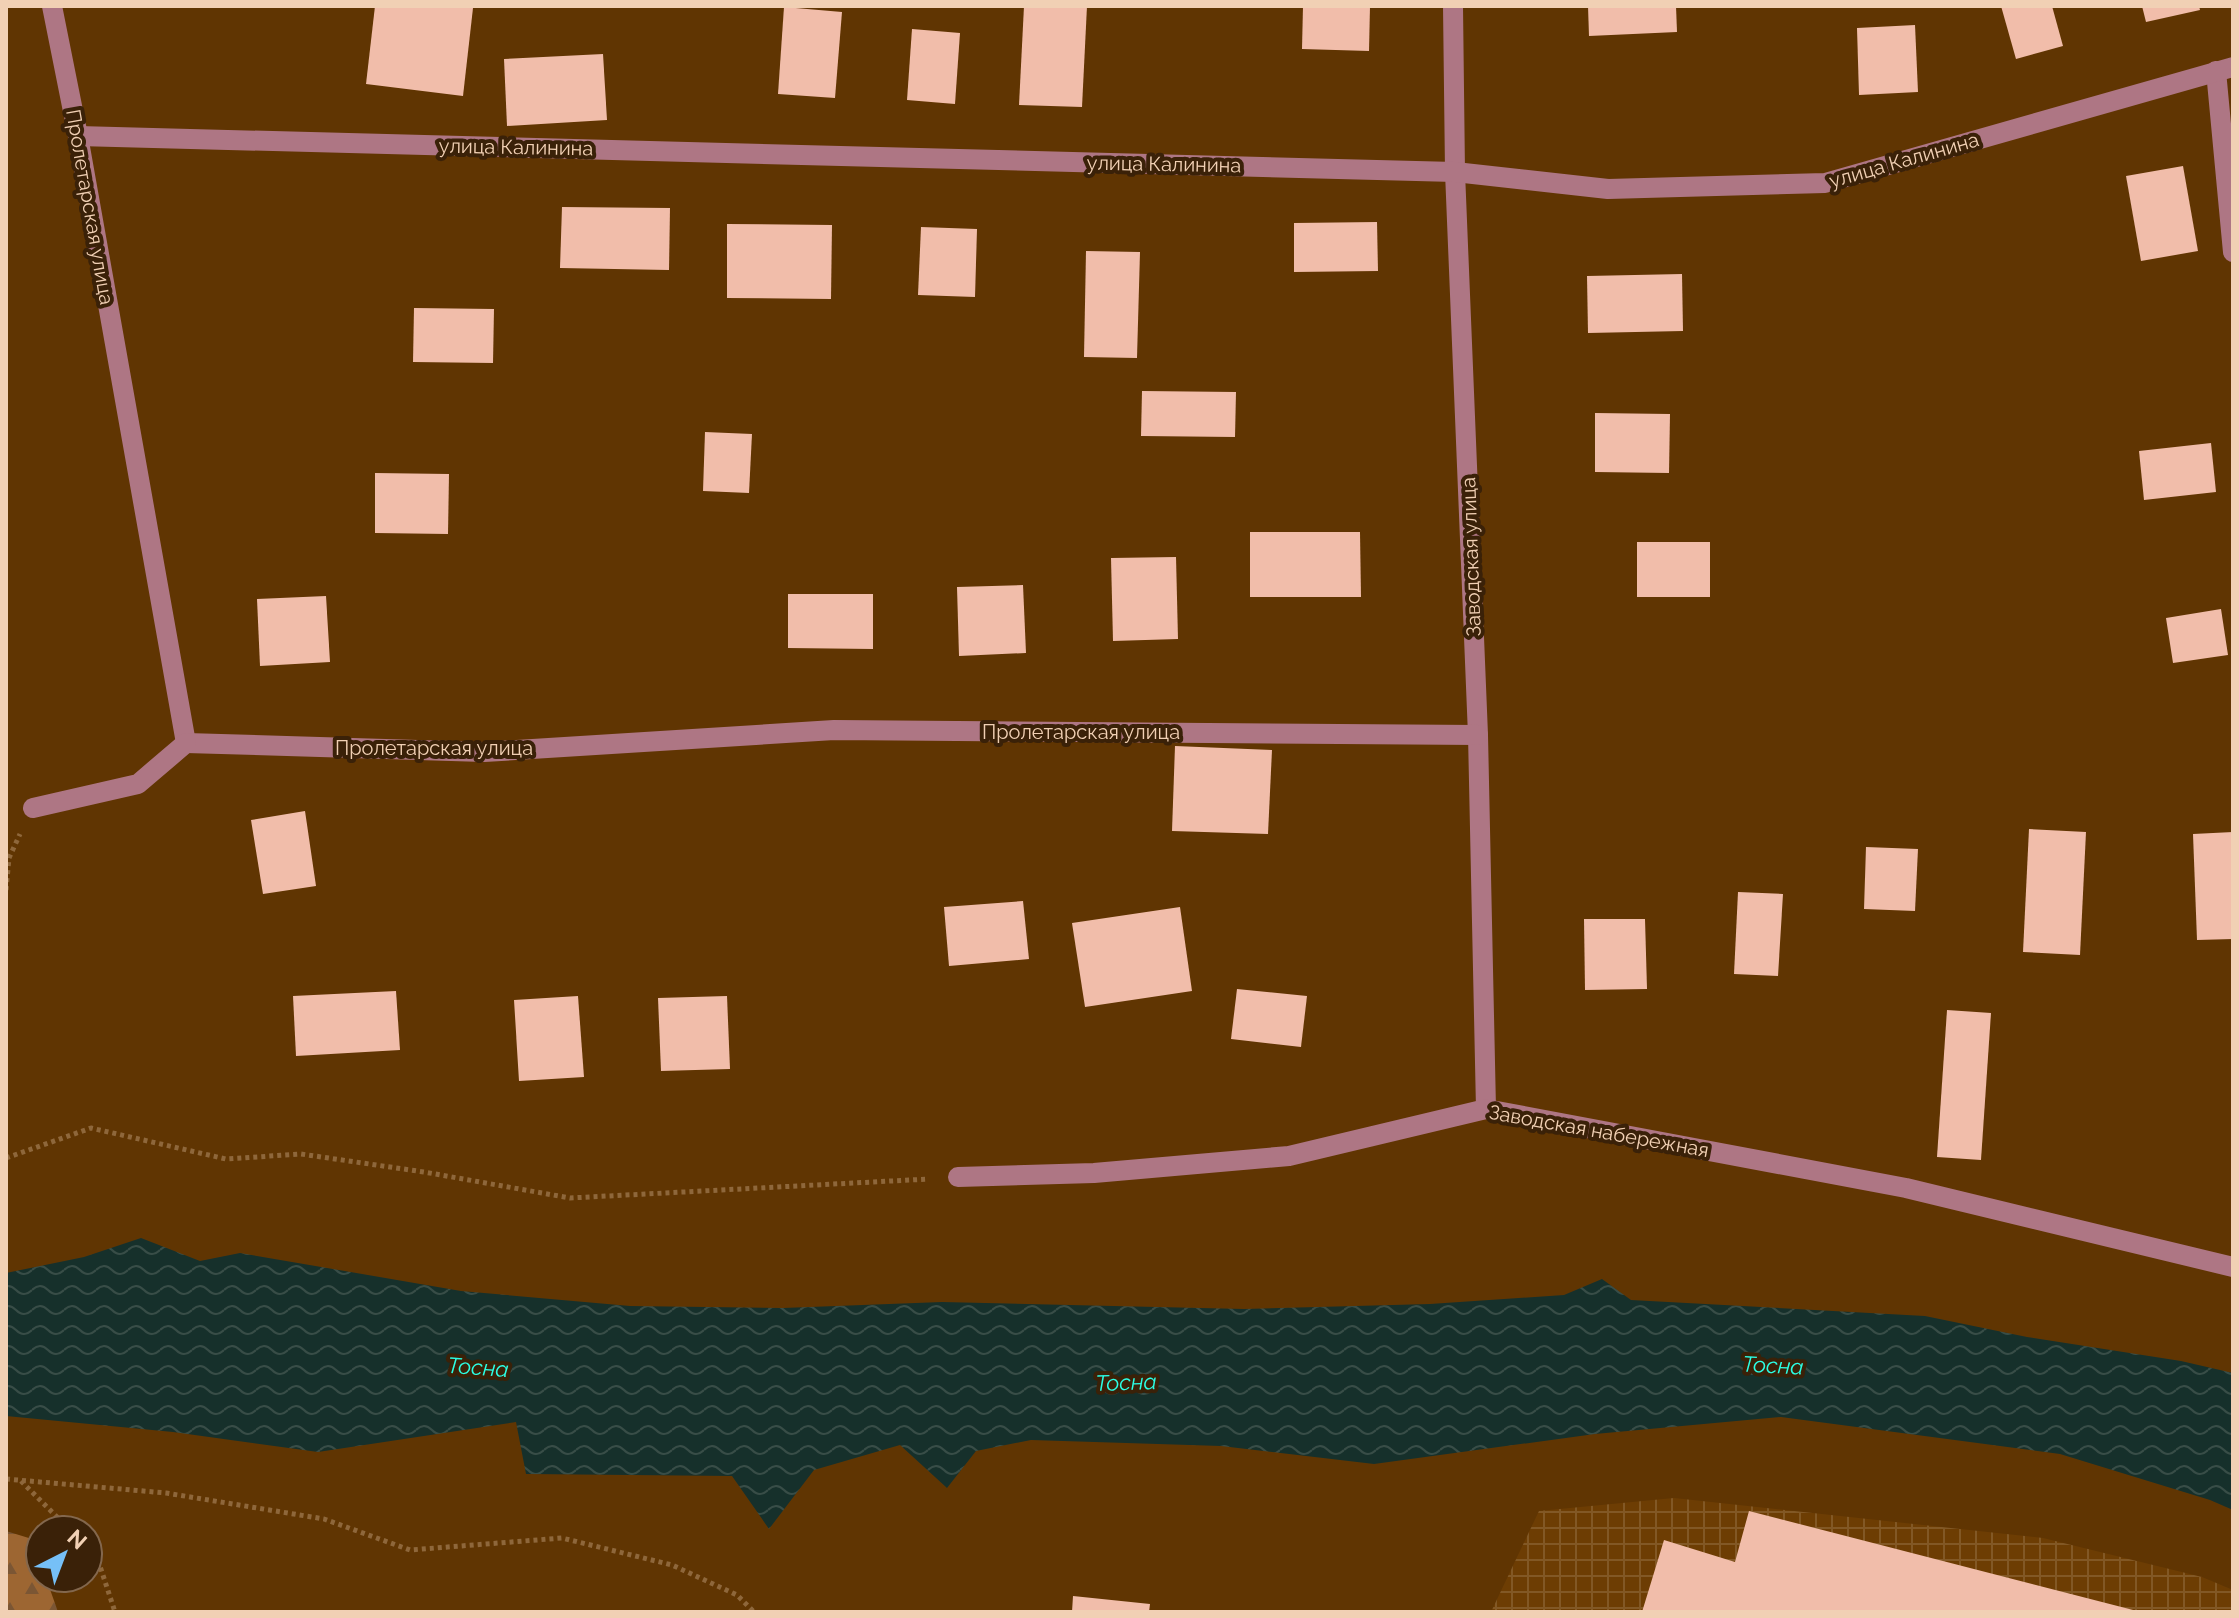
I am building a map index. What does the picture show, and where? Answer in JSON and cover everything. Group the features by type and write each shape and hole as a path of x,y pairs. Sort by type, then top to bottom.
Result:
{"street":[{"name":"Пролетарская улица","path":"52,6 186,743 484,752 834,730 1478,735"},
{"name":"Заводская улица","path":"1453,6 1455,172 1478,735 1486,1109"},
{"name":"улица Калинина","path":"78,136 1455,172 1608,189 1825,183 2225,69"},
{"path":"2225,69 2233,252"},
{"path":"33,808 138,784 186,743"},
{"name":"Заводская набережная","path":"958,1177 1094,1173 1289,1156 1486,1109 1906,1188 2233,1267"}],"path":[{"path":"6,890 9,858 33,808"},
{"path":"6,1158 91,1128 226,1159 301,1154 570,1198 958,1177"},
{"path":"6,1479 166,1493 324,1519 410,1550 562,1538 672,1565 737,1595 754,1612"},
{"path":"20,1481 54,1514"},
{"path":"104,1578 115,1612"}],"shaded area":[{"path":"1674,1498 2043,1538 2202,1577 2233,1590 2233,1612 1491,1612 1539,1511"}],"green space":[{"path":"6,1531 24,1537 24,1594 52,1594 58,1612 6,1612"}],"water":[{"name":"Тосна","path":"141,1238 200,1261 240,1253 461,1291 630,1306 783,1308 942,1302 1244,1309 1430,1304 1564,1295 1602,1279 1631,1300 1925,1316 2233,1373 2233,1510 2210,1500 2060,1454 1781,1417 1595,1434 1374,1464 1221,1446 1031,1440 976,1451 947,1488 900,1445 814,1470 769,1529 732,1476 526,1474 516,1422 318,1452 173,1432 6,1416 6,1273 84,1257"}],"building":[{"path":"375,6 473,8 463,96 366,84"},
{"path":"1024,6 1087,6 1082,107 1019,105"},
{"path":"1303,6 1370,6 1369,51 1302,49"},
{"path":"1588,6 1676,6 1677,32 1589,36"},
{"path":"2001,6 2052,6 2063,46 2016,59"},
{"path":"2142,6 2199,6 2200,10 2146,22"},
{"path":"784,7 842,12 835,98 778,94"},
{"path":"1915,25 1918,92 1859,95 1857,28"},
{"path":"912,29 960,33 955,104 907,100"},
{"path":"603,54 607,120 507,126 504,59"},
{"path":"2183,166 2198,251 2141,261 2126,176"},
{"path":"562,207 670,208 669,270 560,268"},
{"path":"1377,222 1378,271 1294,272 1294,223"},
{"path":"727,224 832,225 831,299 727,298"},
{"path":"921,227 977,229 975,297 918,295"},
{"path":"1086,251 1140,252 1137,358 1084,357"},
{"path":"1682,274 1683,331 1588,333 1587,276"},
{"path":"414,308 494,309 493,363 413,362"},
{"path":"1142,391 1236,392 1235,437 1141,436"},
{"path":"1595,413 1670,414 1669,473 1595,472"},
{"path":"705,432 752,434 749,493 703,491"},
{"path":"2211,443 2216,492 2144,500 2139,451"},
{"path":"375,473 449,474 448,534 375,533"},
{"path":"1250,532 1360,532 1361,597 1250,597"},
{"path":"1637,542 1710,542 1710,597 1637,597"},
{"path":"1176,557 1178,639 1113,641 1111,558"},
{"path":"1023,585 1026,653 959,656 957,587"},
{"path":"788,594 873,594 873,649 788,648"},
{"path":"326,596 330,662 260,666 257,599"},
{"path":"2221,609 2228,655 2173,663 2166,618"},
{"path":"1175,746 1272,750 1268,834 1172,831"},
{"path":"305,811 316,886 263,894 251,820"},
{"path":"2029,829 2086,832 2080,955 2023,952"},
{"path":"2233,832 2233,939 2197,940 2193,834"},
{"path":"1866,847 1918,849 1915,911 1864,909"},
{"path":"1738,892 1783,894 1778,976 1734,974"},
{"path":"1023,901 1029,959 949,966 944,907"},
{"path":"1180,907 1192,991 1085,1007 1072,923"},
{"path":"1584,919 1645,919 1647,989 1585,990"},
{"path":"1237,989 1307,996 1301,1047 1231,1039"},
{"path":"396,991 400,1050 296,1056 293,996"},
{"path":"578,996 584,1077 519,1081 514,1000"},
{"path":"727,996 730,1069 661,1071 658,998"},
{"path":"1947,1010 1991,1013 1981,1160 1937,1157"},
{"path":"1749,1511 2137,1612 1642,1612 1664,1540 1735,1562"},
{"path":"1073,1596 1150,1604 1149,1612 1072,1612"}]}
